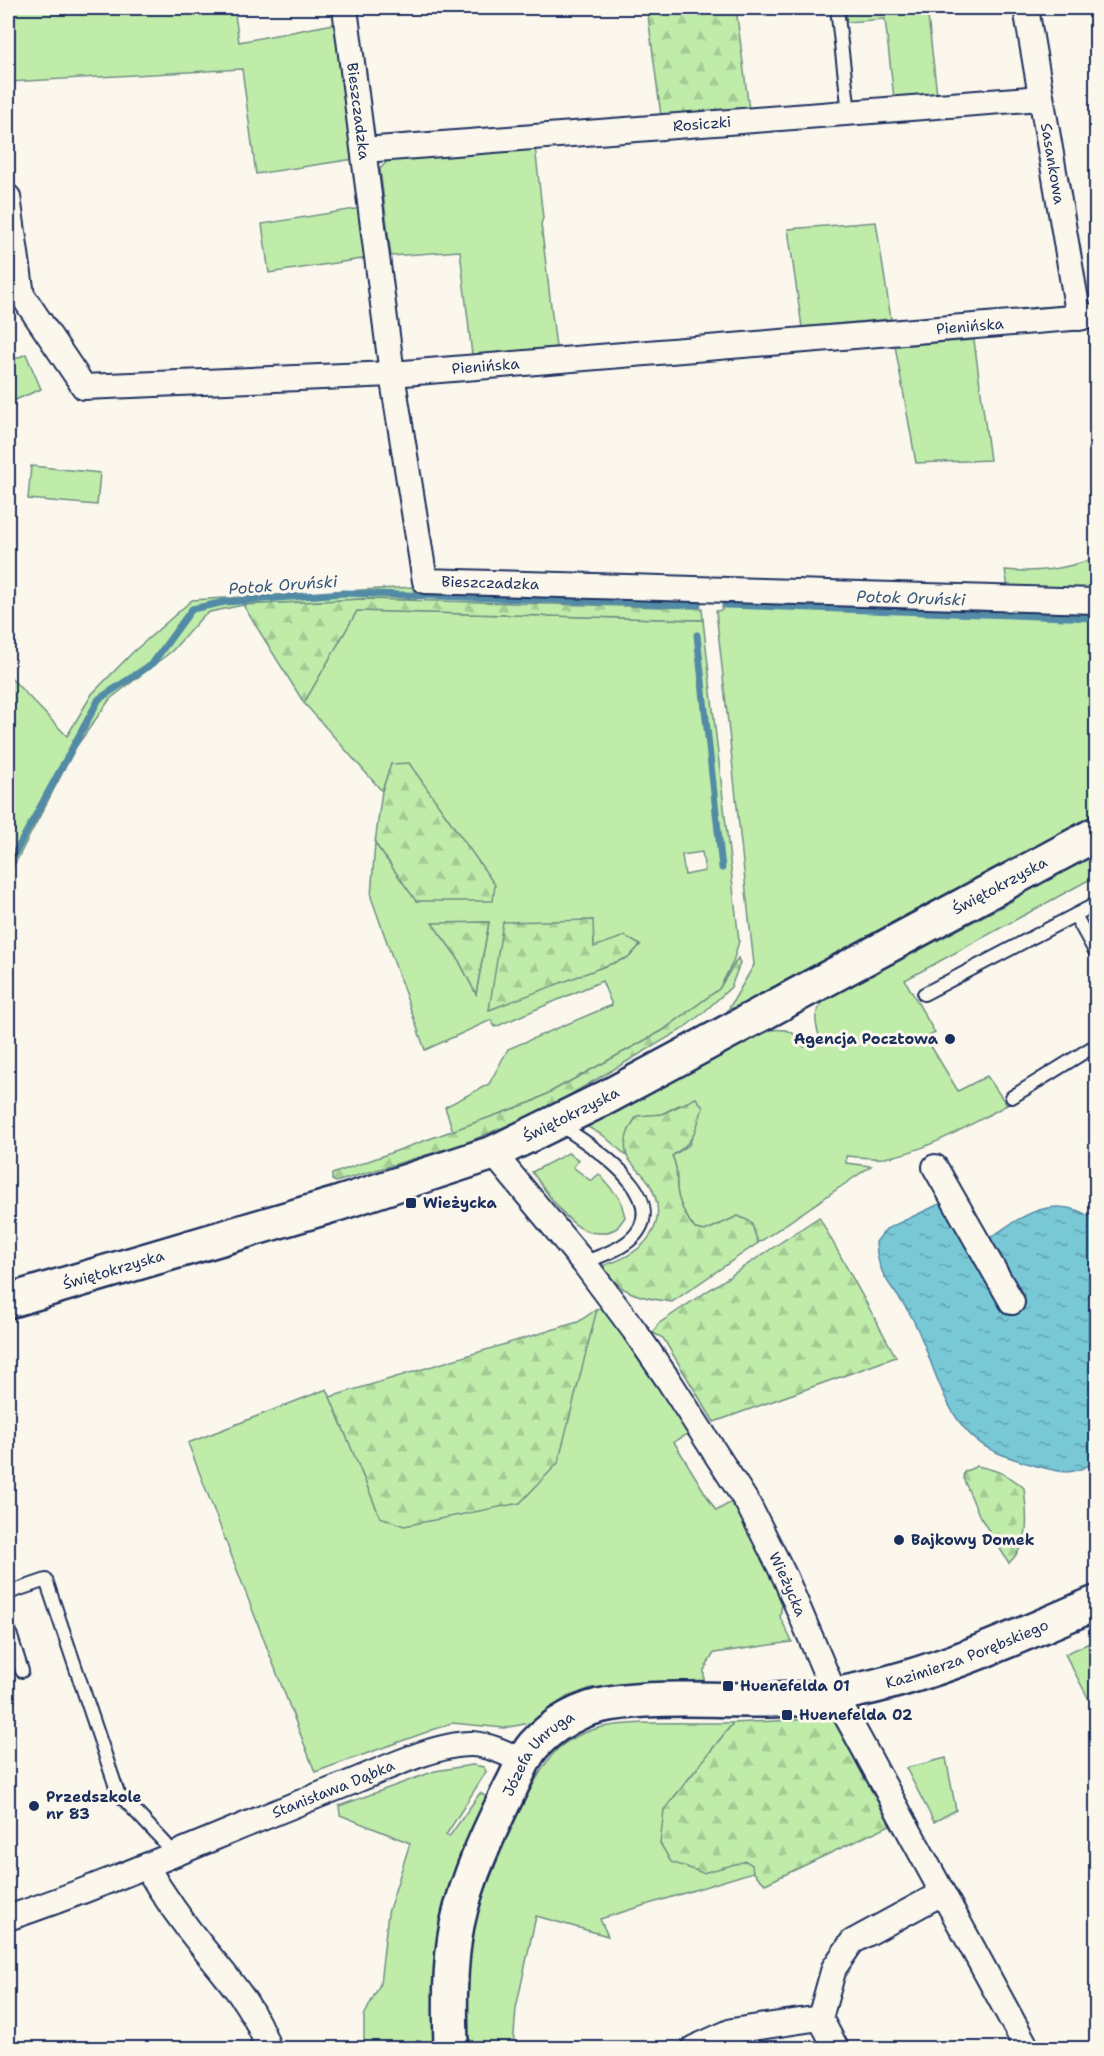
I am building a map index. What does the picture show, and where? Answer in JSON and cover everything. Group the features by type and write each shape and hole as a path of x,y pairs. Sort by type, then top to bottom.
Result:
{"main road":[{"name":"Świętokrzyska","path":"8,1300 228,1237 493,1154 556,1123 1096,834"},
{"name":"Kazimierza Porębskiego","path":"835,1695 864,1689 930,1669 1016,1638 1096,1603"},
{"name":"Józefa Unruga","path":"451,2049 450,1996 457,1924 498,1813 532,1747 559,1723 609,1704 805,1699 835,1695"}],"street":[{"name":"Bieszczadzka","path":"345,8 392,374 425,582 1096,601"},
{"name":"Sasankowa","path":"1026,8 1041,98 1088,317"},
{"name":"Rosiczki","path":"364,150 1041,98"},
{"name":"Pienińska","path":"8,196 12,261 22,295 84,387 392,374 1088,317"},
{"name":"Wieżycka","path":"493,1154 584,1263 669,1381 748,1504 785,1577 835,1695 1028,2049"},
{"path":"935,1167 1012,1302"},
{"name":"Stanisława Dąbka","path":"8,1918 62,1900 428,1753 472,1744 501,1750 524,1762"},
{"path":"146,1866 168,1904 246,2000 257,2019 268,2049"},
{"path":"836,2049 820,2018 834,1968 852,1942 942,1893"},
{"path":"694,2049 732,2031 820,2018"}],"lane":[{"path":"837,8 849,113"},
{"path":"924,994 1096,904"},
{"path":"1075,915 1096,952"},
{"path":"1012,1097 1096,1045"},
{"path":"556,1123 602,1152 627,1176 643,1205 643,1222 636,1234 625,1244 584,1263"},
{"path":"8,1593 46,1580 118,1793 166,1844 171,1855"},
{"path":"8,1627 22,1671"}],"green space":[{"path":"8,8 234,8 239,42 334,24 354,159 256,174 242,69 9,82"},
{"path":"647,8 736,8 749,110 661,116"},
{"path":"845,8 927,8 937,95 894,98 885,19 847,22"},
{"path":"535,146 543,218 541,224 556,347 472,355 460,251 391,256 380,169 391,157"},
{"path":"361,208 368,258 269,273 262,224"},
{"path":"876,222 891,319 802,327 788,229"},
{"path":"974,340 990,460 916,463 895,346"},
{"path":"26,354 41,389 8,403 8,362"},
{"path":"31,466 100,473 97,505 28,499"},
{"path":"1096,558 1096,593 1009,593 1005,570 1051,569"},
{"path":"413,587 416,600 363,599 243,605 210,612 203,616 172,651 110,699 76,747 8,877 8,675 67,736 92,694 132,653 192,600"},
{"path":"363,599 702,608 703,620 357,611 304,703 243,605"},
{"path":"723,600 1096,610 1096,817 900,918 752,1000 728,1010 754,965 716,611 722,610"},
{"path":"357,611 703,620 739,941 733,962 719,989 662,1031 532,1102 453,1131 445,1107 489,1084 508,1049 612,1005 602,981 495,1027 491,1020 425,1050 371,897 375,843 417,901 391,764 382,791 304,703","holes":["702,852 705,871 685,875 682,855","592,920 594,947 640,945 629,957 489,1009","489,922 476,994 457,957 433,924"]},
{"path":"409,763 495,885 493,901 416,901 375,843 382,791 391,764"},
{"path":"1096,857 1096,876 905,980 935,1033 926,1038 958,1091 987,1076 1007,1105 947,1137 915,1150 883,1158 846,1156 846,1163 871,1166 758,1243 751,1222 738,1216 705,1231 695,1229 681,1205 672,1156 689,1145 703,1107 679,1105 662,1114 637,1117 627,1136 628,1157 604,1136 586,1126 586,1122 770,1030 781,1030 794,1034 804,1047 820,1039 816,1014 825,1000 1012,901 1050,873 1068,864"},
{"path":"593,920 594,947 625,936 640,945 629,957 489,1010 503,922"},
{"path":"489,922 476,994 457,957 432,923"},
{"path":"738,958 740,963 731,987 703,1013 681,1030 544,1110 463,1144 336,1182 332,1180 332,1174 532,1102 662,1031 719,989"},
{"path":"696,1098 703,1107 696,1130 685,1146 672,1156 681,1205 695,1229 705,1231 738,1216 751,1222 758,1243 672,1302 651,1299 623,1289 601,1266 630,1254 641,1246 650,1236 656,1224 658,1211 655,1197 648,1181 627,1156 625,1145 627,1135 637,1116 662,1114"},
{"path":"568,1153 579,1160 573,1167 591,1181 599,1174 620,1199 625,1217 617,1228 603,1233 590,1232 578,1226 557,1206 532,1172"},
{"path":"819,1217 896,1357 714,1422 663,1338 653,1333 658,1324"},
{"path":"602,1306 691,1432 674,1442 716,1511 733,1501 772,1577 782,1603 780,1617 792,1642 714,1653 704,1670 704,1680 591,1688 567,1697 530,1723 504,1728 452,1723 315,1772 188,1443 327,1389 380,1517"},
{"path":"597,1309 558,1463 520,1503 404,1526 380,1517 330,1397 578,1322"},
{"path":"977,1466 1002,1474 1024,1488 1027,1519 1025,1537 1009,1563 980,1517 963,1478 964,1472"},
{"path":"1096,1640 1096,1713 1065,1654"},
{"path":"832,1718 890,1825 765,1884 753,1872 752,1865 746,1861 703,1873 671,1862 660,1843 664,1810 733,1723"},
{"path":"641,1723 733,1723 664,1810 726,1865 746,1861 753,1865 753,1872 600,1919 608,1936 536,1916 516,2008 513,2048 469,2048 466,1977 470,1935 508,1835 549,1759 571,1739 588,1731 606,1727"},
{"path":"946,1758 956,1810 934,1822 906,1768"},
{"path":"472,1765 484,1767 486,1772 446,1835 449,1837 480,1793 492,1800 437,2048 364,2048 364,2016 380,1984 388,1913 410,1843 340,1815 339,1806 435,1771"}],"water":[{"path":"946,1201 986,1241 1012,1223 1039,1210 1053,1207 1081,1212 1096,1221 1096,1461 1088,1466 1074,1471 1061,1471 998,1453 971,1435 949,1404 910,1314 883,1273 879,1264 876,1242 886,1229"}],"waterway":[{"name":"Potok Oruński","path":"8,866 99,699 152,664 192,609 225,602 344,593 698,605"},
{"name":"Potok Oruński","path":"725,605 1096,618"},
{"path":"697,635 722,868"}],"place":[{"name":"Agencja Pocztowa","path":"950,1039"},
{"name":"Wieżycka","path":"411,1203"},
{"name":"Bajkowy Domek","path":"899,1540"},
{"name":"Huenefelda 01","path":"728,1686"},
{"name":"Huenefelda 02","path":"787,1715"},
{"name":"Przedszkole nr 83","path":"34,1806"}]}
